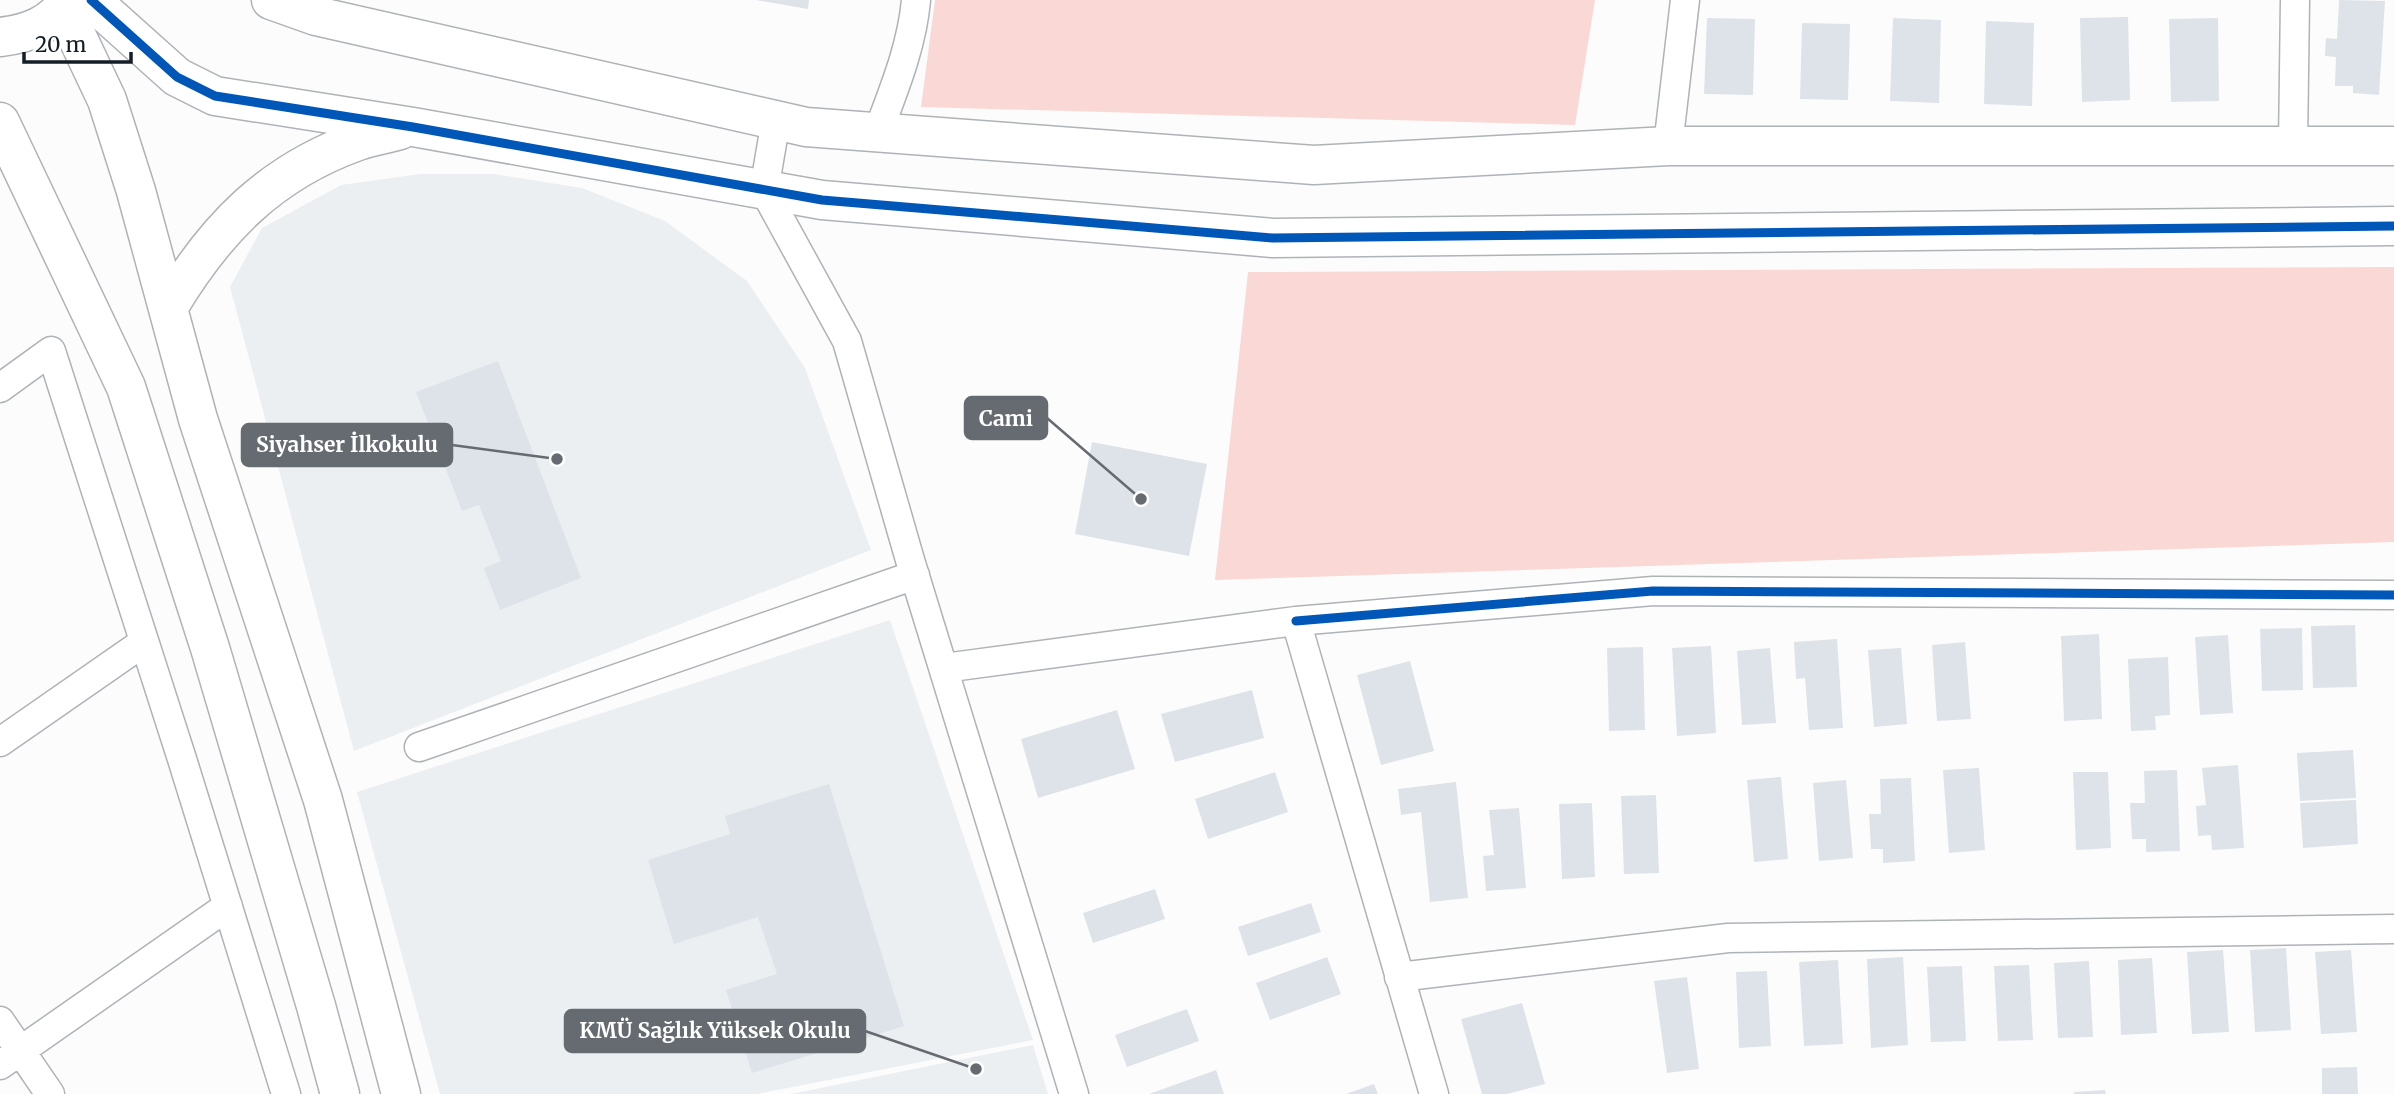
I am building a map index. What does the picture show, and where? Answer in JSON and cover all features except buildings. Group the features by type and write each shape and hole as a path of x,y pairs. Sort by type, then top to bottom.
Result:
{"street":[{"path":"271,0 316,16 806,127 1314,165 1668,146 2394,146"},
{"path":"878,132 914,23 916,0"},
{"path":"1668,146 1685,0"},
{"path":"2293,146 2295,0"},
{"path":"0,37 22,35 45,24 74,2"},
{"path":"74,2 177,77 215,96 414,127 822,200 1273,238 2394,226"},
{"path":"74,2 136,191 198,419 323,800 401,1094"},
{"path":"776,120 764,190 847,341 943,668 1074,1094"},
{"path":"168,307 214,240 237,214 264,191 292,171 359,140 414,127"},
{"path":"4,146 126,387 214,661 340,1094"},
{"path":"0,388 51,351 286,1094"},
{"path":"419,747 915,575"},
{"path":"943,668 1296,621 1653,591 2394,595"},
{"path":"1296,621 1434,1094"},
{"path":"0,742 144,642"},
{"path":"10,1058 228,906"},
{"path":"1399,977 1728,938 2394,929"},
{"path":"0,1021 10,1058 50,1094"}],"shaded area":[{"path":"935,0 1595,0 1575,125 921,107"},
{"path":"420,174 494,174 582,188 665,221 747,281 805,368 871,550 354,751 230,287 262,228 341,185"},
{"path":"2394,267 2394,542 1215,580 1248,272"},
{"path":"890,620 1033,1040 757,1094 440,1094 357,792"},
{"path":"1033,1045 1048,1094 791,1094"}],"cycle path":[{"path":"91,0 177,77 215,96 413,127 822,200 1273,238 2394,226"},
{"path":"1296,621 1653,591 2394,595"}],"place":[{"name":"Siyahser İlkokulu","path":"557,459"},
{"name":"Cami","path":"1141,499"},
{"name":"KMÜ Sağlık Yüksek Okulu","path":"976,1069"}]}
